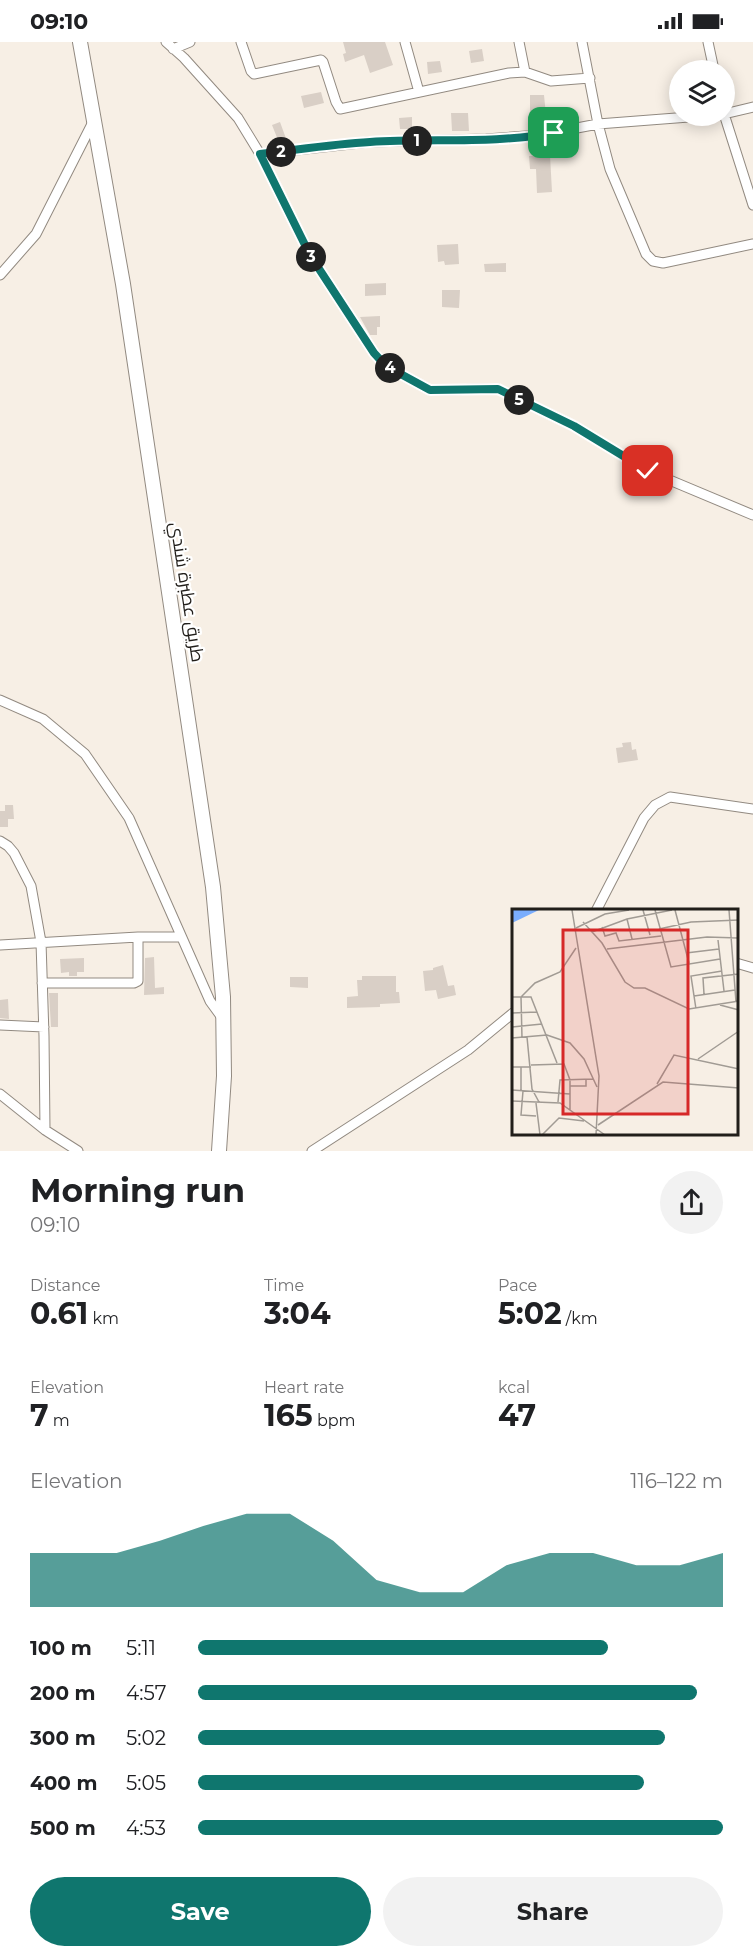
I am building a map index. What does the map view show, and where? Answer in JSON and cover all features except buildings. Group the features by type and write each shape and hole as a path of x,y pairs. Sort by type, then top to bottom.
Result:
{"highway":[{"name":"طريق عطبرة شندي","path":"80,42 123,284 216,919 223,997 224,1076 219,1151"}],"street":[{"path":"166,42 184,58 238,118 260,154 310,255 374,353 386,366 430,390 498,389 574,426 648,471 753,515"},
{"path":"173,50 190,42"},
{"path":"241,42 254,74 321,60 340,109 509,73 525,72 551,81 590,78"},
{"path":"405,42 419,92"},
{"path":"519,42 525,72"},
{"path":"582,42 598,124 610,169 646,254 653,261 663,263 753,244"},
{"path":"708,42 712,60"},
{"path":"735,111 753,107"},
{"path":"260,154 369,142 540,135 598,124 669,119"},
{"path":"0,275 36,234 94,120"},
{"path":"729,126 748,175 753,205"},
{"path":"0,700 43,719 85,754 129,818 210,1001 223,1019"},
{"path":"597,909 644,818 655,805 670,797 753,809"},
{"path":"0,841 14,853 31,886 41,942 45,1130"},
{"path":"0,945 138,937 181,937"},
{"path":"42,983 134,983 138,981 138,937"},
{"path":"738,964 753,968"},
{"path":"312,1151 468,1050 512,1014"},
{"path":"0,1025 44,1027"},
{"path":"0,1094 45,1130 78,1151"}],"route":[{"path":"554,133 486,139 369,142 260,154 310,255 374,353 386,366 430,390 498,389 574,426 648,471"}]}
